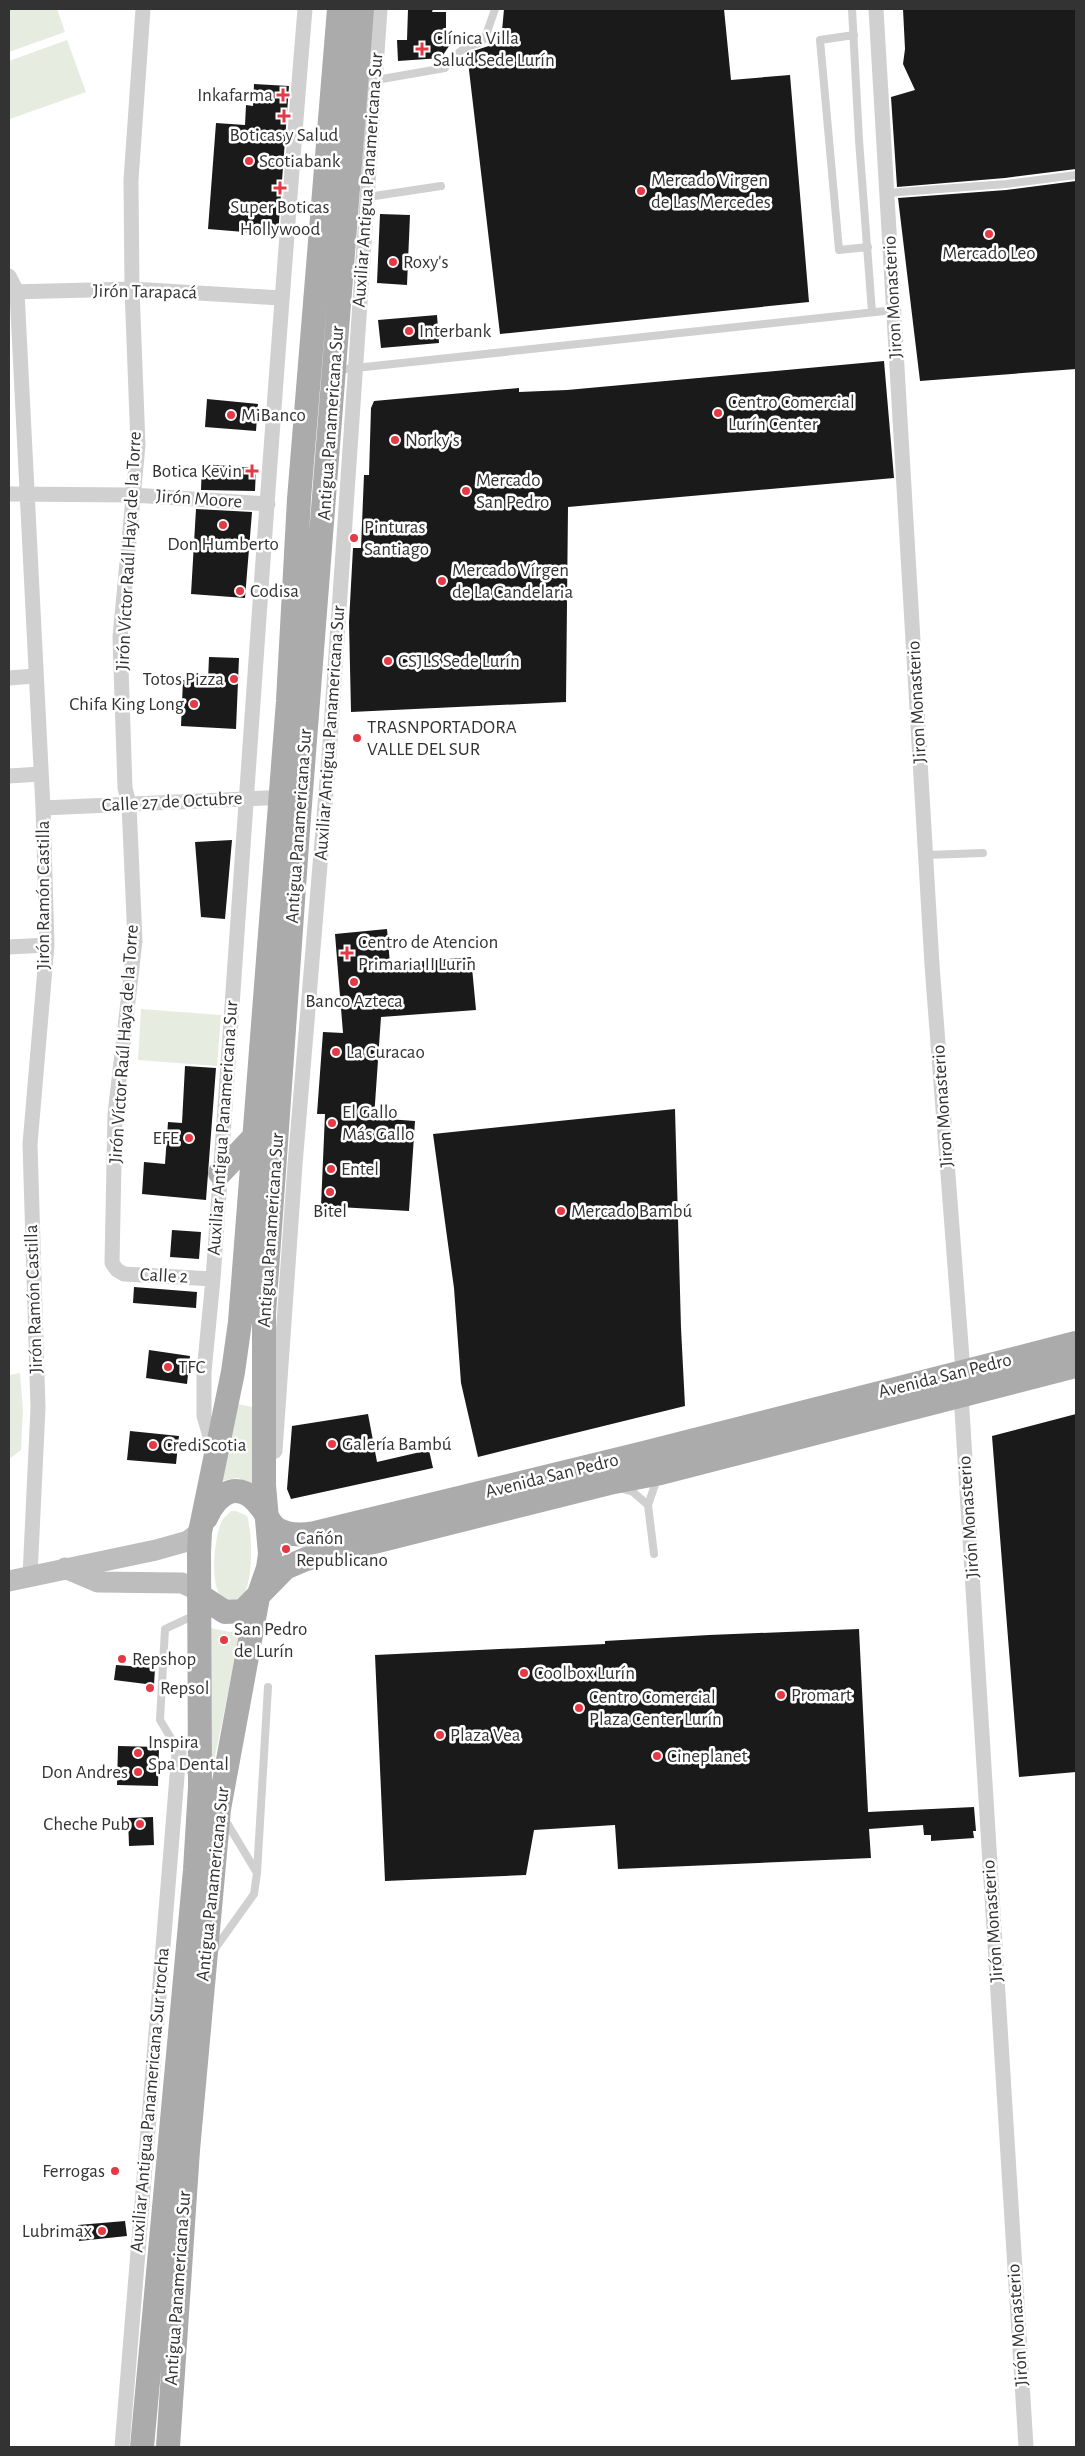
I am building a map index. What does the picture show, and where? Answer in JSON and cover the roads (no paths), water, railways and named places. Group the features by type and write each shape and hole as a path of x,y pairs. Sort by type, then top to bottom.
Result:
{"main road":[{"name":"Antigua Panamericana Sur","path":"330,371 339,9"},
{"name":"Antigua Panamericana Sur","path":"168,2440 178,2149 200,1787 198,1568 200,1532 233,1372 240,1322 254,1137 290,797 362,9"},
{"name":"Antigua Panamericana Sur","path":"143,2439 178,2149 205,1961 219,1809 258,1597 268,1568 268,1520 264,1485 264,1313 290,797"},
{"path":"220,1173 254,1137"},
{"name":"Avenida San Pedro","path":"200,1532 212,1503 233,1491 248,1494 262,1508 268,1520 277,1529 294,1534 310,1534 343,1528 1076,1343"},
{"name":"Avenida San Pedro","path":"199,1604 230,1613 243,1611 285,1568 306,1559 608,1483 661,1473 961,1394 1076,1366"},
{"path":"143,2439 168,2440"}],"street":[{"name":"Jirón Víctor Raúl Haya de la Torre","path":"117,1270 112,1263 115,1114 135,941 129,804 125,788 120,637 138,445 132,289 131,180 143,9"},
{"path":"247,799 281,298 305,9"},
{"name":"Auxiliar Antigua Panamericana Sur","path":"264,1485 274,1460 295,1165 329,757 330,371 368,197 380,9"},
{"name":"Jiron Monasterio","path":"876,9 926,855 962,1371 961,1394"},
{"name":"Jirón Ramón Castilla","path":"9,276 13,292 27,494 43,808 47,945 30,1144 38,1408 30,1576"},
{"name":"Jirón Tarapacá","path":"13,292 132,289 281,298"},
{"name":"Jirón Moore","path":"9,494 133,495 268,504"},
{"path":"9,678 35,676"},
{"path":"9,776 41,774"},
{"name":"Calle 27 de Octubre","path":"43,808 290,797"},
{"name":"Auxiliar Antigua Panamericana Sur","path":"216,1456 204,1416 204,1372 213,1279 247,799"},
{"path":"9,947 47,945"},
{"name":"Calle 2","path":"117,1270 124,1274 213,1279"},
{"name":"Jirón Monasterio","path":"961,1394 1026,2447"},
{"path":"9,1582 65,1568 164,1548 188,1541 200,1532"},
{"name":"Avenida San Pedro","path":"65,1568 98,1582 182,1583 193,1588 199,1604"},
{"name":"Auxiliar Antigua Panamericana Sur trocha","path":"122,2447 179,1752"}],"lane":[{"path":"376,80 445,68 452,58 466,47 480,43 485,38 495,9"},
{"path":"852,9 859,140 872,312"},
{"path":"854,35 820,40 839,250 868,247"},
{"path":"887,193 1006,184 1076,175"},
{"path":"368,197 440,186"},
{"path":"330,371 894,310"},
{"path":"926,855 983,853"},
{"path":"654,1554 648,1505 652,1488 661,1473"},
{"path":"608,1483 633,1492 648,1505"},
{"path":"199,1604 165,1630 160,1720 200,1787"},
{"path":"205,1961 254,1894 257,1873 268,1687"},
{"path":"219,1809 257,1873"}],"place":[{"name":"Clínica Villa Salud Sede Lurín","path":"422,49"},
{"name":"Inkafarma","path":"283,95"},
{"name":"Boticas y Salud","path":"284,116"},
{"name":"Scotiabank","path":"249,161"},
{"name":"Super Boticas Hollywood","path":"280,188"},
{"name":"Mercado Virgen de Las Mercedes","path":"641,191"},
{"name":"Mercado Leo","path":"989,234"},
{"name":"Roxy's","path":"393,262"},
{"name":"Interbank","path":"409,331"},
{"name":"Centro Comercial Lurín Center","path":"718,413"},
{"name":"MiBanco","path":"231,415"},
{"name":"Norky's","path":"395,440"},
{"name":"Botica Kevin","path":"252,471"},
{"name":"Mercado San Pedro","path":"466,491"},
{"name":"Don Humberto","path":"223,525"},
{"name":"Pinturas Santiago","path":"354,538"},
{"name":"Mercado Vírgen de La Candelaria","path":"442,581"},
{"name":"Codisa","path":"240,591"},
{"name":"CSJLS Sede Lurín","path":"388,661"},
{"name":"Totos Pizza","path":"234,679"},
{"name":"Chifa King Long","path":"194,704"},
{"name":"TRASNPORTADORA VALLE DEL SUR","path":"357,738"},
{"name":"Centro de Atencion Primaria II Lurin","path":"347,953"},
{"name":"Banco Azteca","path":"354,982"},
{"name":"La Curacao","path":"336,1052"},
{"name":"El Gallo Más Gallo","path":"332,1123"},
{"name":"EFE","path":"189,1138"},
{"name":"Entel","path":"331,1169"},
{"name":"Bitel","path":"330,1192"},
{"name":"Mercado Bambú","path":"561,1211"},
{"name":"TFC","path":"168,1367"},
{"name":"Galería Bambú","path":"332,1444"},
{"name":"CrediScotia","path":"153,1445"},
{"name":"Cañón Republicano","path":"286,1549"},
{"name":"San Pedro de Lurín","path":"224,1640"},
{"name":"Repshop","path":"122,1659"},
{"name":"Coolbox Lurín","path":"524,1673"},
{"name":"Repsol","path":"150,1688"},
{"name":"Promart","path":"781,1695"},
{"name":"Centro Comercial Plaza Center Lurín","path":"579,1708"},
{"name":"Plaza Vea","path":"440,1735"},
{"name":"Inspira Spa Dental","path":"138,1753"},
{"name":"Cineplanet","path":"657,1756"},
{"name":"Don Andres","path":"138,1772"},
{"name":"Cheche Pub","path":"140,1824"},
{"name":"Ferrogas","path":"115,2171"},
{"name":"Lubrimax","path":"102,2231"}]}
